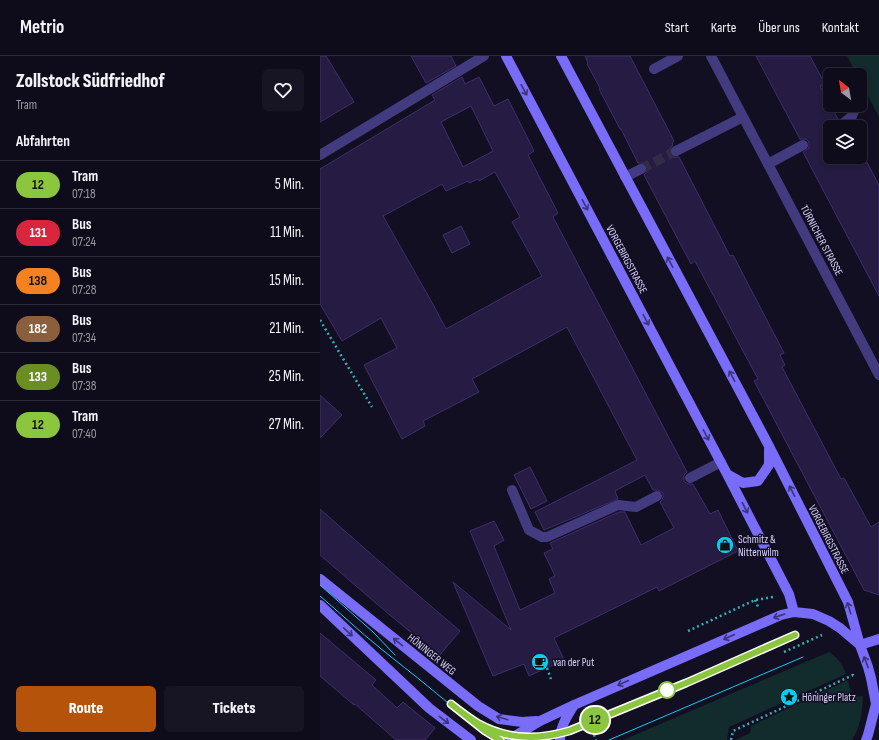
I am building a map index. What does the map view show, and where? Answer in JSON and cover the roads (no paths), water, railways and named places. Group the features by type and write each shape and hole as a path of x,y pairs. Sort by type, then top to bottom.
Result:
{"street":[{"path":"320,155 484,56"},
{"name":"VORGEBIRGSTRASSE","path":"506,56 721,462 789,594 794,612"},
{"name":"VORGEBIRGSTRASSE","path":"561,56 769,446 848,602 860,645"},
{"path":"654,69 678,56"},
{"name":"TÜRNICHER STRASSE","path":"711,56 879,374"},
{"path":"847,120 854,112"},
{"path":"676,151 743,117"},
{"path":"768,164 803,145"},
{"path":"625,177 641,169"},
{"name":"VORGEBIRGSTRASSE","path":"727,474 743,483 758,481 769,465 769,446"},
{"path":"690,478 721,462"},
{"path":"512,490 530,530 542,537 547,537 618,505 636,507 657,496"},
{"name":"HÖNINGER WEG","path":"320,579 478,706 499,718 522,722 540,721"},
{"path":"320,605 429,708 471,740"},
{"path":"508,740 540,721 577,704 765,621 794,612 813,614 829,621 860,645 871,678 876,704 866,740"},
{"path":"860,645 879,639"},
{"path":"560,740 560,734 565,721 577,704"}],"tunnel":[{"path":"641,169 676,151"}],"tram line":[{"path":"320,585 373,632 395,655"},
{"path":"320,596 380,648 452,706 468,717 492,730 512,736 531,738 550,736 569,731 686,683 795,635"},
{"name":"12","path":"500,740 485,731 451,704 478,723 491,730 522,738 552,737 686,683 795,635"},
{"path":"609,740 803,657"},
{"path":"485,731 500,740"}],"place":[{"name":"Schmitz & Nittenwilm","path":"725,545"},
{"name":"van der Put","path":"540,662"},
{"name":"Höninger Platz","path":"789,697"}]}
